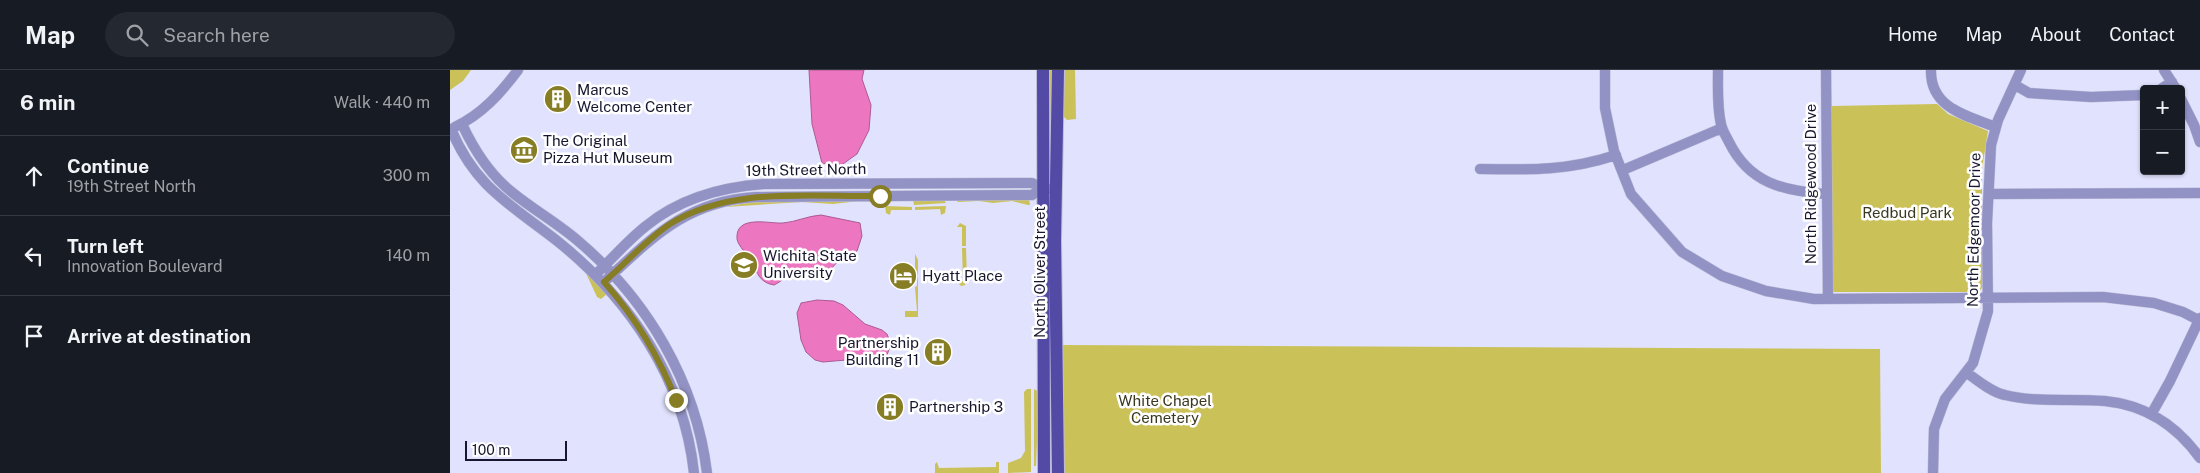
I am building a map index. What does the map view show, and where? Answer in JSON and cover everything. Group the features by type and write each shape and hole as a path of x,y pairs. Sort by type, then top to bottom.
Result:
{"main road":[{"name":"North Oliver Street","path":"1043,70 1044,473"},
{"name":"North Oliver Street","path":"1058,70 1055,240 1058,473"}],"street":[{"path":"518,70 490,104 462,124 450,130 474,172 491,190 555,239 596,274 635,322 664,372 683,420 694,473"},
{"path":"1605,70 1605,108 1616,155 1631,194 1682,252 1694,261 1722,276 1766,291 1814,299 2111,298 2154,303 2183,312 2200,320 2152,414"},
{"path":"1718,70 1722,128 1740,159 1752,173 1778,188 1826,194"},
{"name":"North Ridgewood Drive","path":"1826,70 1828,299"},
{"path":"1931,70 1932,85 1937,96 1947,106 1996,128"},
{"name":"North Edgemoor Drive","path":"1933,473 1934,429 1945,399 1973,363 1988,311 1991,145 1996,128 2021,70"},
{"path":"2164,70 2173,85"},
{"path":"2015,85 2029,92 2091,97 2140,95"},
{"path":"2185,107 2200,142"},
{"path":"462,124 475,150 497,178 513,193 576,239 605,265 652,322 679,374 702,440 707,473"},
{"path":"1623,170 1722,128"},
{"path":"1480,169 1563,168 1588,164 1616,155"},
{"name":"19th Street North","path":"596,274 637,233 654,219 696,197 730,187 764,184 1032,183 1043,188 1057,189"},
{"name":"19th Street North","path":"604,282 652,238 672,223 702,209 737,199 765,196 1032,195 1043,188"},
{"path":"1989,194 2200,193"},
{"path":"1966,372 2004,395 2050,401 2105,401 2142,409 2173,427 2200,458"}],"green space":[{"path":"450,70 471,70 463,81 450,90"},
{"path":"1050,70 1052,70 1051,135 1049,122"},
{"path":"1065,70 1075,70 1076,119 1067,120 1062,115"},
{"name":"Redbud Park","path":"1937,104 1948,114 1988,131 1982,169 1982,288 1974,292 1834,292 1831,289 1832,106"},
{"path":"913,199 944,200 946,203 914,205"},
{"path":"1029,199 1030,205 1012,201 993,203 979,201 957,202 958,200"},
{"path":"761,200 876,201 876,202 859,201 833,204 802,202 725,207"},
{"path":"885,206 912,207 912,210 891,210 890,215 886,213"},
{"path":"946,206 945,213 941,215 940,209 915,210 915,207"},
{"path":"960,223 966,226 966,246 962,246 962,227 957,227"},
{"path":"962,248 966,248 967,281 965,285 961,286 957,282 963,281"},
{"path":"915,254 918,260 918,317 905,317 905,311 917,311"},
{"path":"585,271 607,294 601,299 597,297"},
{"name":"White Chapel Cemetery","path":"1062,345 1880,349 1881,473 1063,473"},
{"path":"1048,346 1053,346 1053,467 1048,467"},
{"path":"1027,389 1031,389 1031,472 1008,473 1008,463 1021,458 1025,451 1024,392"},
{"path":"1034,389 1039,392 1036,466 1034,466"},
{"path":"937,462 939,468 996,467 996,462 999,462 999,473 935,473 935,464"}],"shaded area":[{"path":"809,70 864,70 862,79 871,105 869,130 857,154 840,166 822,163 812,124"},
{"path":"821,215 860,223 862,236 857,251 842,257 832,268 825,272 797,270 774,285 762,280 738,242 738,231 742,226 754,222 788,222"},
{"path":"817,300 834,301 843,305 865,324 882,330 887,334 891,344 887,355 873,363 846,360 823,362 815,360 806,352 801,340 797,313 801,303"}],"place":[{"name":"Marcus Welcome Center","path":"558,99"},
{"name":"The Original Pizza Hut Museum","path":"524,150"},
{"name":"Wichita State University","path":"744,265"},
{"name":"Hyatt Place","path":"903,276"},
{"name":"Partnership Building 11","path":"938,352"},
{"name":"Partnership 3","path":"890,407"}],"route":[{"path":"676,400 652,347 604,282 662,229 692,213 716,204 746,197 880,196"}]}
